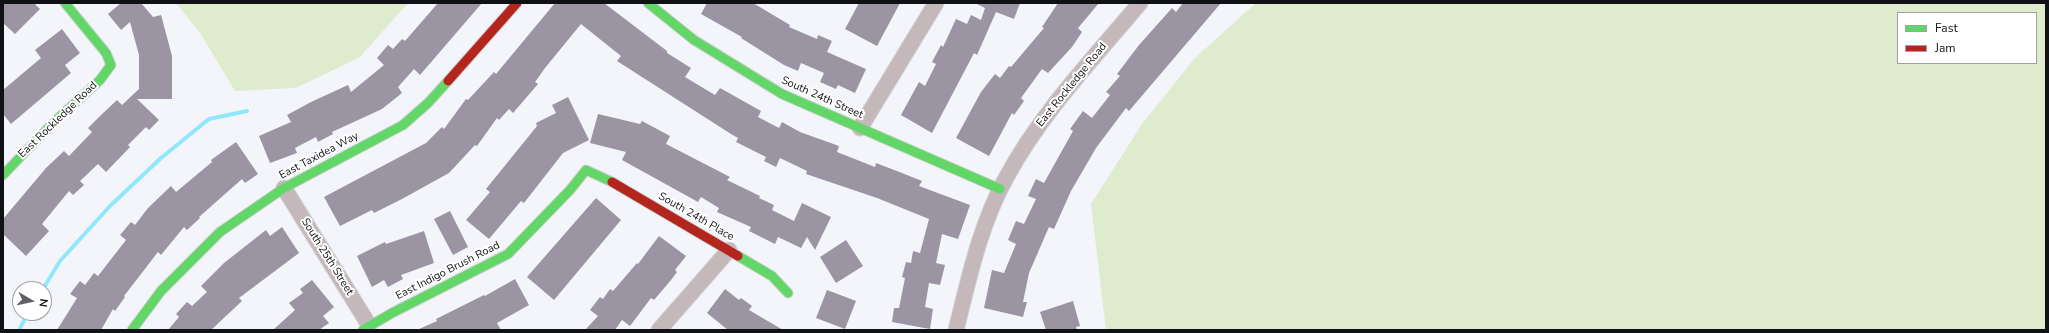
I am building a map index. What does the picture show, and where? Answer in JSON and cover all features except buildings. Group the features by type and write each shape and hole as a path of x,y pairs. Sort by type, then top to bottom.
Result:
{"street":[{"name":"East Rockledge Road","path":"3,175 53,123 100,80 111,65 106,53 65,3"},
{"name":"East Taxidea Way","path":"132,330 161,292 205,246 226,227 284,188 403,125 428,103 517,3"},
{"name":"South 24th Street","path":"648,3 694,40 782,94 1000,189"},
{"path":"860,128 936,3"},
{"name":"East Rockledge Road","path":"956,330 975,254 1000,189 1047,114 1140,3"},
{"name":"South 24th Place","path":"586,170 608,180 772,276 788,293"},
{"name":"East Indigo Brush Road","path":"366,328 508,254 570,190 586,170"},
{"name":"South 25th Street","path":"284,188 366,328"},
{"path":"658,330 729,250"}],"green space":[{"path":"176,3 408,3 360,57 296,88 235,91 200,33"},
{"path":"1256,3 2046,3 2046,330 1106,330 1091,204 1142,124 1195,58"}],"waterway":[{"path":"48,281 60,261 110,206 161,158 209,119 247,111"},
{"path":"19,330 24,321"}],"traffic: fast":[{"path":"3,175 53,123 100,80 111,65 106,53 65,3"},
{"path":"648,3 694,40 782,94 1000,189"},
{"path":"132,330 161,291 220,232 284,188 403,125 428,103 448,81"},
{"path":"363,330 392,313 508,254 570,190 586,170 612,182"},
{"path":"738,256 772,276 788,293"}],"traffic: jam":[{"path":"448,81 517,3"},
{"path":"612,182 738,256"}]}
